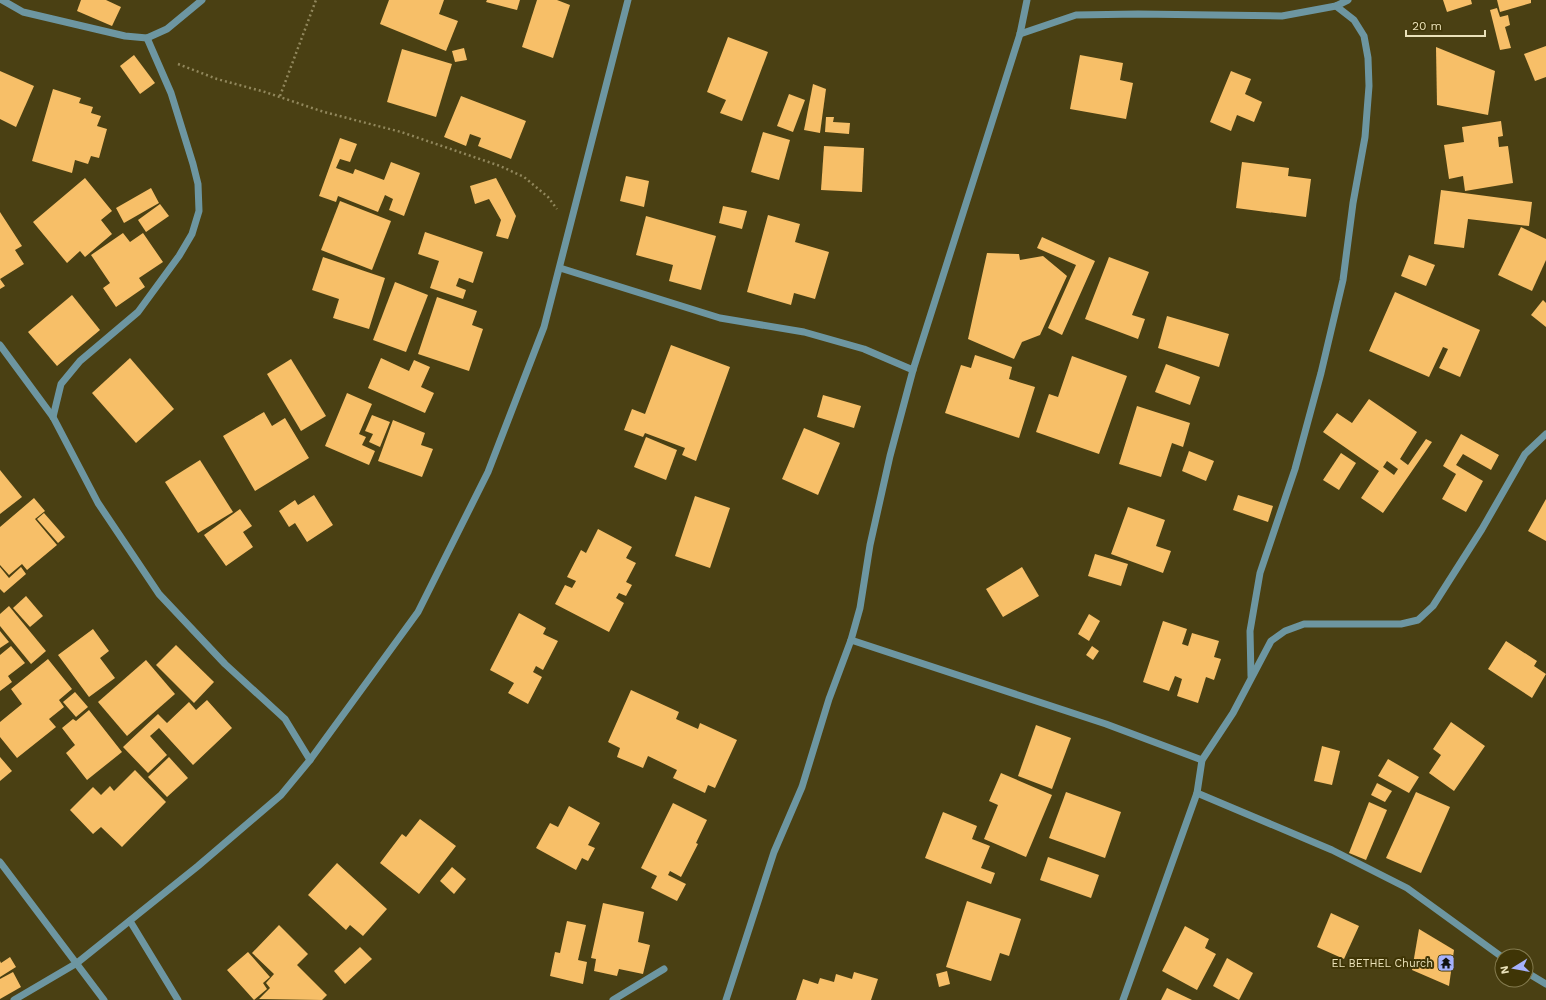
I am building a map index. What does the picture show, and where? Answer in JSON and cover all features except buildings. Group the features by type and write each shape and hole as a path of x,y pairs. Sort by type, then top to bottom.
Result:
{"street":[{"path":"2,0 24,12 125,36 147,38 167,29 202,0"},
{"path":"14,1000 77,963 198,866 281,795 310,760 418,612 488,472 544,328 572,226 628,0"},
{"path":"726,1000 774,852 802,787 829,699 851,640 860,608 870,545 890,456 913,370 1020,34 1027,0"},
{"path":"1020,34 1076,15 1170,14 1282,16 1336,6 1348,0"},
{"path":"1251,678 1250,631 1260,574 1295,469 1321,373 1343,280 1353,204 1365,137 1369,86 1368,58 1364,36 1354,20 1336,6"},
{"path":"53,417 61,384 80,362 138,312 179,256 192,234 199,211 198,184 193,164 171,93 147,38"},
{"path":"560,268 720,318 804,332 864,349 913,370"},
{"path":"0,345 53,417 98,503 159,594 225,664 285,719 310,760"},
{"path":"1123,1000 1197,793 1202,760 1233,713 1271,641 1285,631 1304,624 1401,624 1418,620 1433,606 1482,529 1525,454 1546,434"},
{"path":"851,640 1106,724 1202,760"},
{"path":"1197,793 1332,850 1407,888 1494,951"},
{"path":"0,862 104,1000"},
{"path":"130,921 178,1000"},
{"path":"613,1000 664,969"},
{"path":"1534,977 1546,984"}],"path":[{"path":"280,96 316,0"},
{"path":"177,64 217,79 280,96 324,112 401,132 500,166 524,177 548,197 572,226"}],"place":[{"name":"EL BETHEL Church","path":"1446,963"}]}
